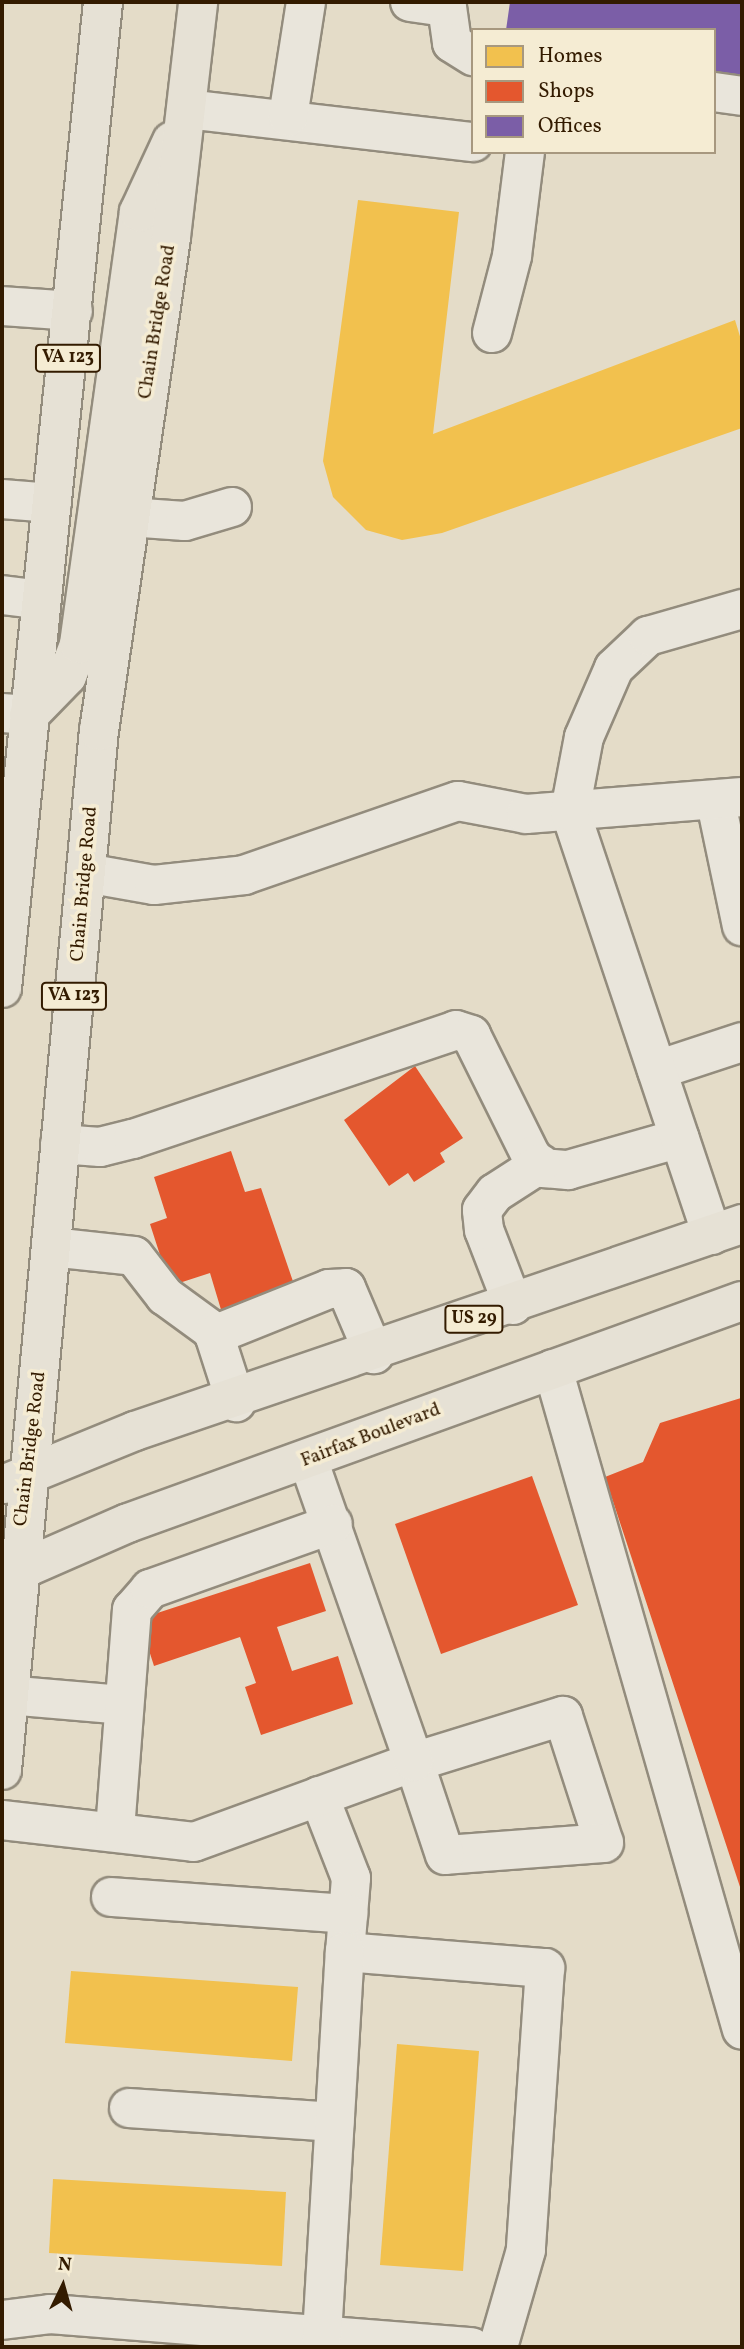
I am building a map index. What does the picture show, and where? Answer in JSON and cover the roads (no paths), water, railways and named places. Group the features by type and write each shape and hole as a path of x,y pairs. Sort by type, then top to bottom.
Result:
{"main road":[{"name":"VA 123","path":"2,988 15,714 41,600 73,312 103,2"},
{"name":"Chain Bridge Road","path":"2,1770 14,1480 51,1247 86,873 128,517 187,109 198,2"},
{"path":"15,714 67,676 79,644 139,212 187,109"},
{"name":"US 29","path":"14,1480 135,1431 236,1402 727,1230"},
{"name":"Fairfax Boulevard","path":"9,1575 128,1523 742,1301"}],"street":[{"path":"288,117 306,2"},
{"path":"410,2 447,8 453,43 471,55"},
{"path":"716,92 742,96"},
{"path":"187,109 288,117 471,142"},
{"path":"492,334 512,256 525,154"},
{"path":"2,306 73,312"},
{"path":"2,499 52,503"},
{"path":"128,517 185,521 232,507"},
{"path":"2,595 41,600"},
{"path":"727,1230 680,1138 570,811 584,737 614,668 648,636 742,609"},
{"path":"86,873 154,885 244,875 458,801 526,814 729,800 742,926"},
{"path":"60,1144 100,1147 133,1139 456,1030 471,1035 540,1164"},
{"path":"657,1070 742,1042"},
{"path":"513,1306 484,1230 482,1210 495,1193 540,1164 568,1170 680,1138"},
{"path":"51,1247 134,1256 165,1296 214,1335 236,1402"},
{"path":"214,1335 329,1289 346,1288 373,1354"},
{"path":"553,1369 742,2030"},
{"path":"2,1821 115,1830 194,1842 414,1762 563,1716 604,1843 445,1855 414,1762 333,1524 308,1460"},
{"path":"115,1830 132,1610 150,1590 333,1524"},
{"path":"7,1695 124,1705"},
{"path":"319,1796 351,1878 322,2336"},
{"path":"111,1897 348,1914"},
{"path":"345,1952 545,1968 526,2250 498,2347"},
{"path":"129,2108 335,2122"},
{"path":"2,2320 50,2314 472,2347"}]}
